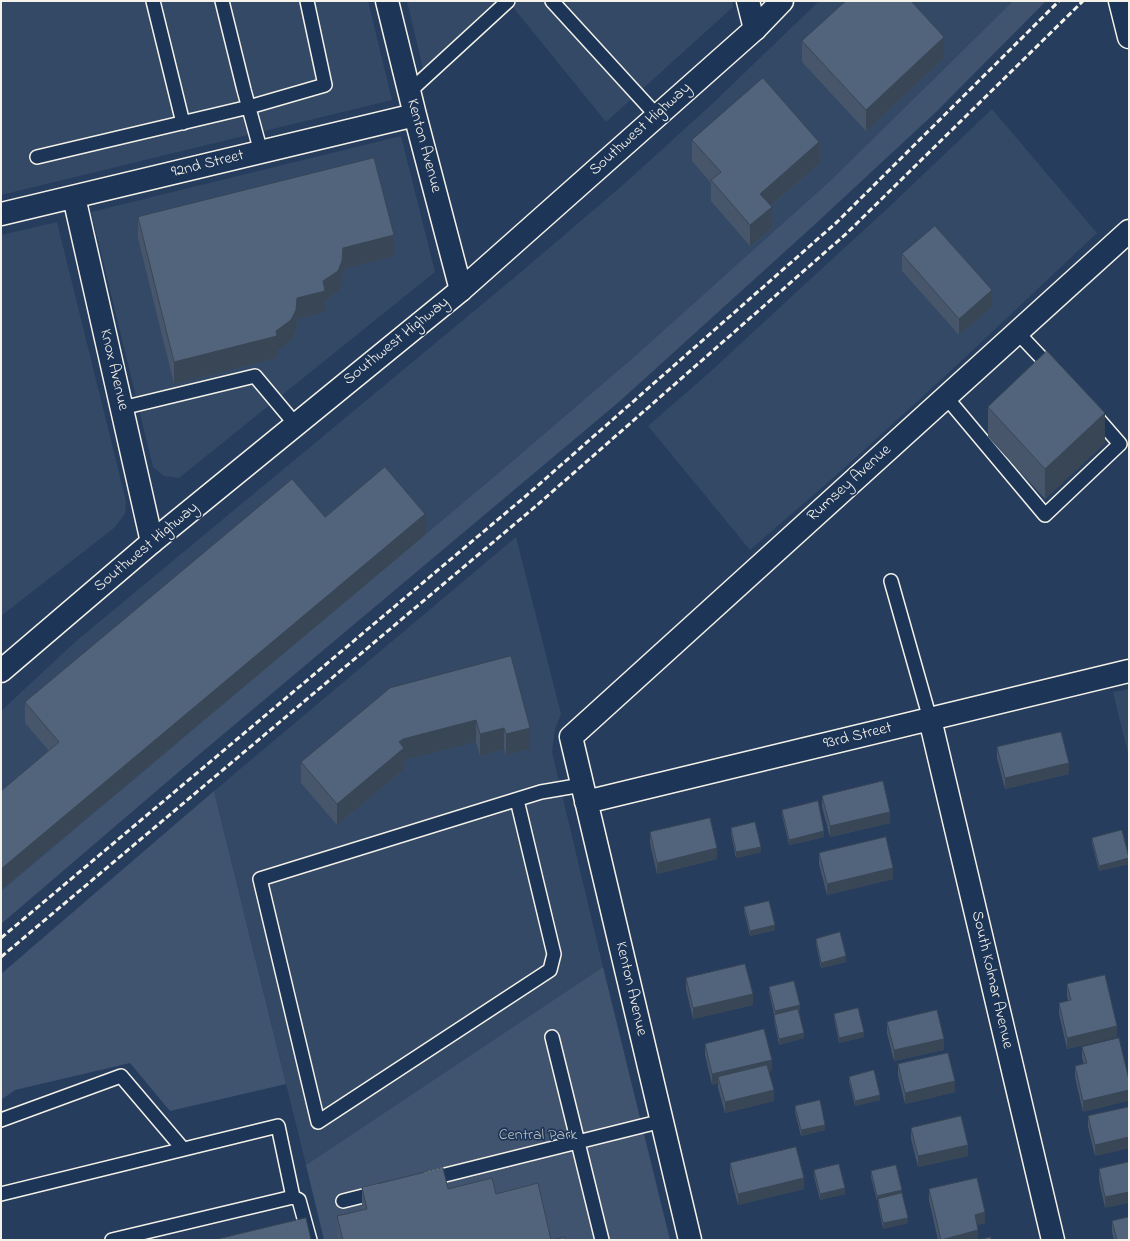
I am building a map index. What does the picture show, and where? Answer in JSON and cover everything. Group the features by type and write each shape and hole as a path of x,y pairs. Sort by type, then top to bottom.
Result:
{"street":[{"name":"Kenton Avenue","path":"387,1 409,92 461,290"},
{"path":"748,1 755,28"},
{"name":"Southwest Highway","path":"3,666 152,542 461,290 755,28 782,1"},
{"path":"1120,1 1129,37"},
{"name":"92nd Street","path":"1,214 415,115"},
{"name":"Knox Avenue","path":"74,197 152,542"},
{"name":"Rumsey Avenue","path":"571,737 1129,231"},
{"name":"93rd Street","path":"584,793 930,719 1129,671"},
{"name":"South Kolmar Avenue","path":"930,719 1053,1240"},
{"name":"Kenton Avenue","path":"571,737 690,1240"}],"lane":[{"path":"152,1 183,123"},
{"path":"222,1 261,152"},
{"path":"36,157 249,107 325,85 307,1"},
{"path":"409,92 508,1"},
{"path":"552,1 657,116"},
{"path":"1017,332 1061,378"},
{"path":"122,408 254,376 296,425"},
{"path":"946,397 1045,515 1120,444 1086,406"},
{"path":"891,580 930,719"},
{"path":"517,800 554,954 550,970 318,1122 260,879 541,792 584,793"},
{"path":"552,1037 602,1240"},
{"path":"1,1120 121,1076 183,1149"},
{"path":"419,1182 662,1121"},
{"path":"1,1194 278,1126 294,1197 299,1200 310,1240"},
{"path":"343,1201 388,1189"},
{"path":"112,1240 294,1197"}],"shaded area":[{"path":"1,1 368,1 392,100 1,195"},
{"path":"407,1 508,1 425,77"},
{"path":"508,1 732,1 733,7 606,122"},
{"path":"819,1 1013,1 831,180 635,356 502,470 1,891 1,711 75,642 515,277 624,184 712,104"},
{"path":"992,109 1097,233 956,366 841,471 750,550 648,426 710,372 890,206"},
{"path":"401,136 435,272 179,478 164,476 153,467 91,212"},
{"path":"57,222 126,501 125,514 114,528 1,616 1,235"},
{"path":"516,537 561,714 555,729 552,752 603,967 306,1165 214,791"},
{"path":"1129,689 1129,758 1113,692"}],"green space":[{"path":"1013,1 1046,1 936,112 620,401 195,758 1,924 1,891 502,470 635,356 831,180"},
{"path":"214,791 286,1084 170,1111 130,1063 15,1090 1,1100 1,974"},
{"name":"Central Park","path":"603,967 670,1240 324,1240 306,1165"}],"building":[{"path":"846,1 911,1 944,37 866,110 802,41"},
{"path":"763,78 819,142 760,194 772,207 750,225 711,180 721,172 692,140"},
{"path":"374,158 394,235 343,248 342,261 338,271 323,281 325,291 297,298 296,310 291,320 276,331 277,336 174,362 138,217"},
{"path":"935,226 992,290 959,319 902,254"},
{"path":"1047,351 1105,413 1045,469 988,407"},
{"path":"385,467 425,514 1,869 1,791 59,742 25,702 292,479 325,517"},
{"path":"511,656 530,728 506,734 504,728 480,734 476,720 403,739 399,742 404,748 337,804 301,762 390,688"},
{"path":"1061,732 1069,763 1005,778 997,747"},
{"path":"883,781 890,812 830,826 822,796"},
{"path":"818,801 824,831 789,840 782,810"},
{"path":"710,818 717,848 657,863 650,832"},
{"path":"755,822 761,847 736,852 731,828"},
{"path":"1122,830 1129,858 1099,866 1092,838"},
{"path":"886,837 893,868 827,884 819,853"},
{"path":"769,901 775,925 750,931 744,907"},
{"path":"840,932 846,956 821,963 816,939"},
{"path":"745,964 753,994 693,1008 686,978"},
{"path":"1105,975 1117,1026 1067,1038 1059,1003 1071,1000 1067,984"},
{"path":"794,981 800,1005 775,1011 769,987"},
{"path":"858,1008 864,1032 839,1038 834,1014"},
{"path":"798,1009 804,1033 779,1039 774,1015"},
{"path":"937,1010 944,1039 894,1050 887,1022"},
{"path":"764,1029 772,1060 712,1074 705,1044"},
{"path":"1119,1038 1129,1080 1129,1090 1083,1101 1075,1066 1087,1063 1082,1047"},
{"path":"948,1053 955,1081 905,1093 898,1064"},
{"path":"767,1065 774,1090 725,1102 718,1077"},
{"path":"874,1070 880,1095 855,1101 849,1077"},
{"path":"820,1100 825,1125 801,1130 795,1106"},
{"path":"1129,1107 1129,1137 1095,1145 1088,1116"},
{"path":"961,1116 968,1145 918,1156 911,1128"},
{"path":"796,1147 804,1178 738,1194 730,1163"},
{"path":"1129,1162 1129,1192 1105,1197 1099,1169"},
{"path":"839,1164 845,1188 820,1194 814,1170"},
{"path":"896,1165 902,1190 877,1196 871,1171"},
{"path":"443,1168 448,1189 492,1178 496,1194 538,1183 551,1240 343,1240 337,1216 367,1209 362,1188"},
{"path":"977,1178 985,1212 975,1215 978,1230 941,1240 929,1189"},
{"path":"902,1193 908,1218 883,1223 878,1199"},
{"path":"1129,1217 1129,1240 1117,1240 1112,1221"},
{"path":"306,1218 311,1240 214,1240"},
{"path":"565,1237 565,1240 554,1240"},
{"path":"991,1237 991,1240 978,1240"}],"railway":[{"path":"1,938 527,495 837,222 1059,1"},
{"path":"1,957 536,506 847,233 1083,1"}]}
